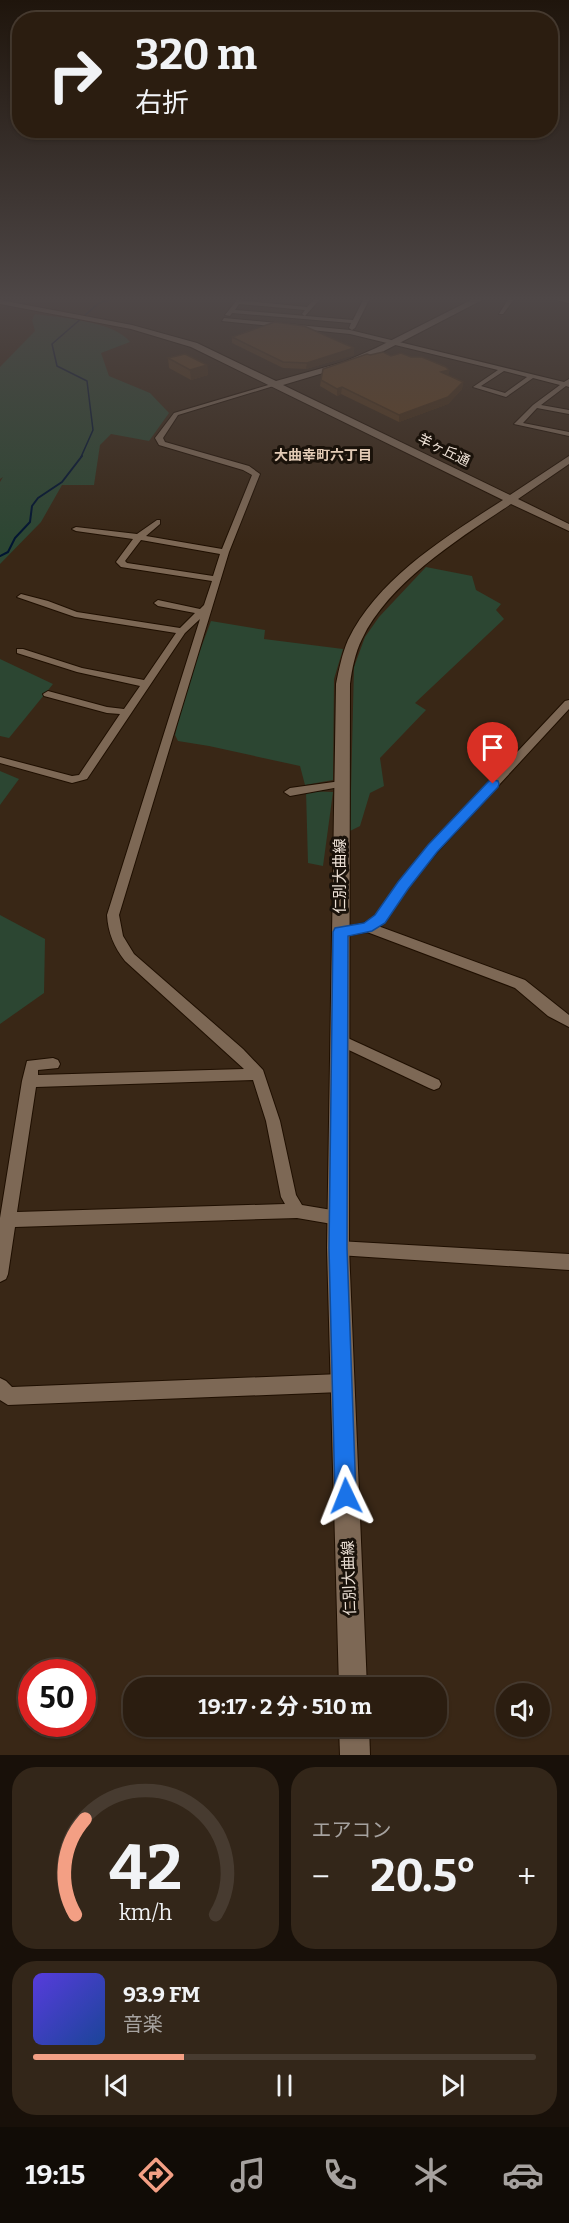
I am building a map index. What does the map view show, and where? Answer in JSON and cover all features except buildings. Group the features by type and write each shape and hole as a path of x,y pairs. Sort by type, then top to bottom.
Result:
{"main road":[{"name":"羊ヶ丘通","path":"277,380 515,496 569,518"},
{"path":"282,382 289,380"},
{"name":"仁別大曲線","path":"353,1677 338,1248 343,684 357,633 378,603 406,576 569,457"},
{"name":"羊ヶ丘通","path":"515,496 569,528"},
{"path":"354,1737 355,1755"}],"street":[{"path":"487,380 476,387 506,395 527,380"},
{"path":"551,380 567,383"},
{"path":"282,382 176,414 159,438 162,443 255,471 254,480 206,607 113,915 114,934 121,949 238,1053 258,1074 273,1121 289,1197 297,1211"},
{"path":"567,383 536,406 518,424 569,434"},
{"path":"536,406 569,412"},
{"path":"558,432 569,424"},
{"path":"157,522 139,537 120,562 124,565 218,579"},
{"path":"76,529 225,552"},
{"path":"21,597 75,614 182,631"},
{"path":"158,603 206,607"},
{"path":"0,760 72,780 83,777 182,631 206,607"},
{"path":"20,651 81,669 147,684"},
{"path":"48,694 98,704 116,712 128,712"},
{"path":"340,932 367,927 380,919 403,885 433,849 569,703"},
{"path":"290,792 341,784"},
{"path":"367,927 520,984 553,1012 569,1022"},
{"path":"339,1039 434,1084"},
{"path":"0,1274 32,1065 53,1064"},
{"path":"29,1081 258,1074"},
{"path":"8,1220 297,1211 338,1218"},
{"path":"338,1248 569,1262"},
{"path":"0,1387 8,1396 342,1383"}],"green space":[{"path":"0,380 118,380 150,393 169,413 149,441 111,434 100,445 94,485 62,485 41,522 0,564 0,482 3,477 0,479"},
{"path":"426,567 472,576 476,590 501,604 496,610 504,619 415,703 426,710 380,758 384,786 370,793 360,826 350,831 354,667 365,637 379,617"},
{"path":"211,621 265,630 264,639 343,649 334,679 333,780 305,785 300,766 178,741 175,735 187,685"},
{"path":"0,659 53,684 9,738 0,736"},
{"path":"0,771 19,779 0,805"},
{"path":"306,791 333,792 323,866 308,863"},
{"path":"0,915 45,939 44,993 0,1024"}],"waterway":[{"path":"81,457 93,430 87,381 85,380"},
{"path":"0,556 8,552 15,538 30,522 32,506 38,498 62,482 82,456"}],"district":[{"name":"大曲幸町六丁目","path":"323,455"}],"route":[{"path":"346,1496 338,1248 340,932 367,927 380,919 403,885 433,849 493,784"}]}
